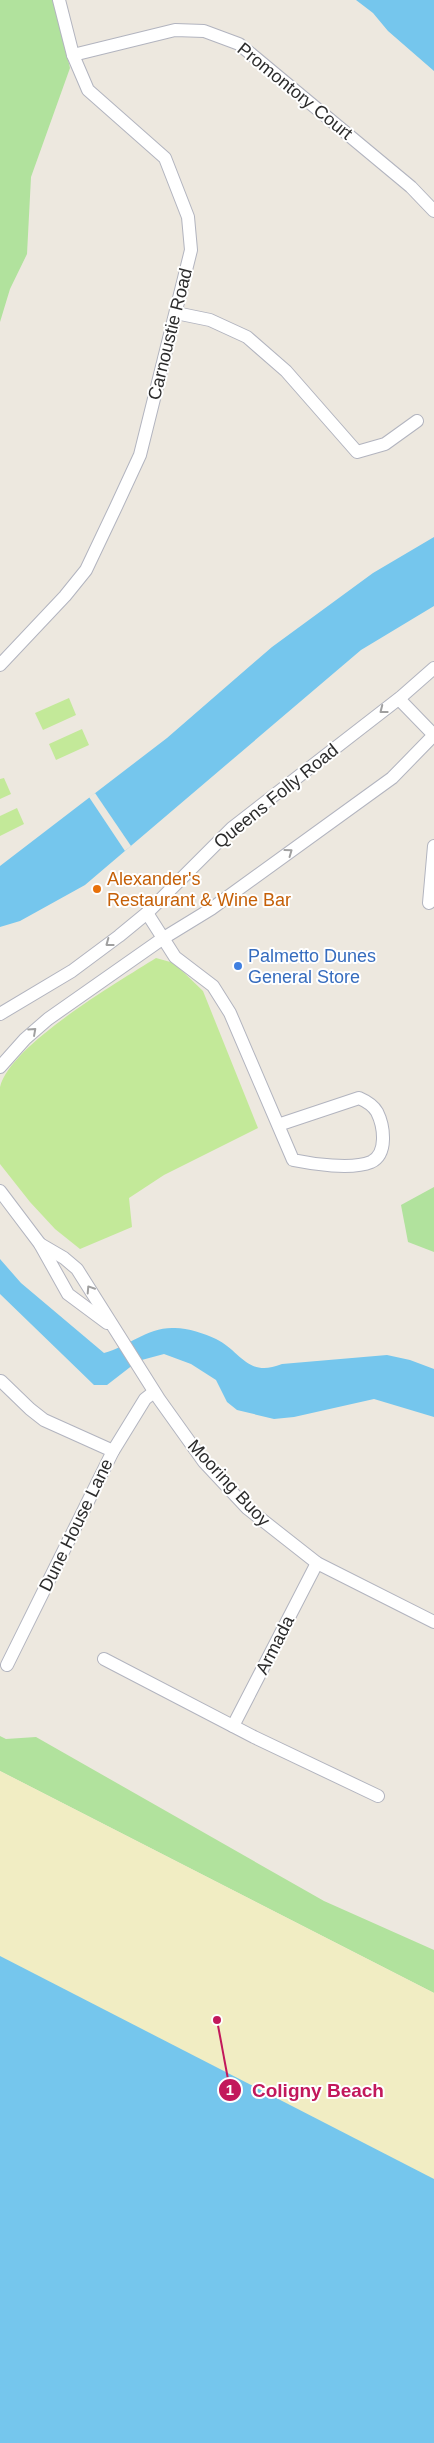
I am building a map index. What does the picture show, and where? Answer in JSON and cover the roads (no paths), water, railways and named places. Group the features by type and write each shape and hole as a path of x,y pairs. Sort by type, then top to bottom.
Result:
{"street":[{"name":"Carnoustie Road","path":"0,665 65,596 86,570 140,455 191,250 188,217 165,158 88,90 73,55 59,0"},
{"name":"Promontory Court","path":"73,55 174,30 204,31 239,44 411,187 434,211"},
{"path":"176,313 210,320 246,337 286,370 357,452 385,444 417,421"},
{"name":"Queens Folly Road","path":"0,1014 23,1003 72,971 147,913 232,828 399,699 434,668"},
{"path":"0,1067 42,1024 162,938 211,909 392,778 434,735 399,699"},
{"path":"429,903 434,846"},
{"path":"147,913 162,938 180,962 213,986 226,1006 293,1160 318,1166 371,1162 380,1153 383,1143 377,1112 368,1102 359,1098 278,1125"},
{"name":"Mooring Buoy","path":"0,1191 40,1244 68,1294 82,1306 104,1320 114,1331"},
{"name":"Mooring Buoy","path":"40,1244 64,1258 77,1269 93,1292 114,1331 140,1371 204,1462 248,1508 317,1563 434,1622"},
{"path":"1,1381 44,1420 114,1451"},
{"name":"Dune House Lane","path":"7,1664 114,1451 145,1400 154,1392"},
{"name":"Armada","path":"233,1726 317,1563"},
{"path":"104,1659 233,1726 378,1796"}],"water":[{"path":"356,0 434,0 434,71 388,31 373,13"},
{"path":"434,537 434,606 361,650 85,885 20,921 0,927 0,866 167,738 272,647 373,573"},
{"path":"0,1259 21,1283 104,1353 154,1331 183,1328 216,1339 225,1344 246,1362 261,1368 282,1364 387,1355 410,1360 434,1369 434,1417 374,1399 294,1417 274,1419 237,1410 227,1402 216,1380 191,1364 164,1354 138,1361 107,1385 94,1385 0,1294"},
{"path":"0,1956 434,2179 434,2443 0,2443"}],"place":[{"name":"Alexander's Restaurant & Wine Bar","path":"97,889"},
{"name":"Palmetto Dunes General Store","path":"238,966"},
{"name":"Coligny Beach","path":"217,2020"}]}
